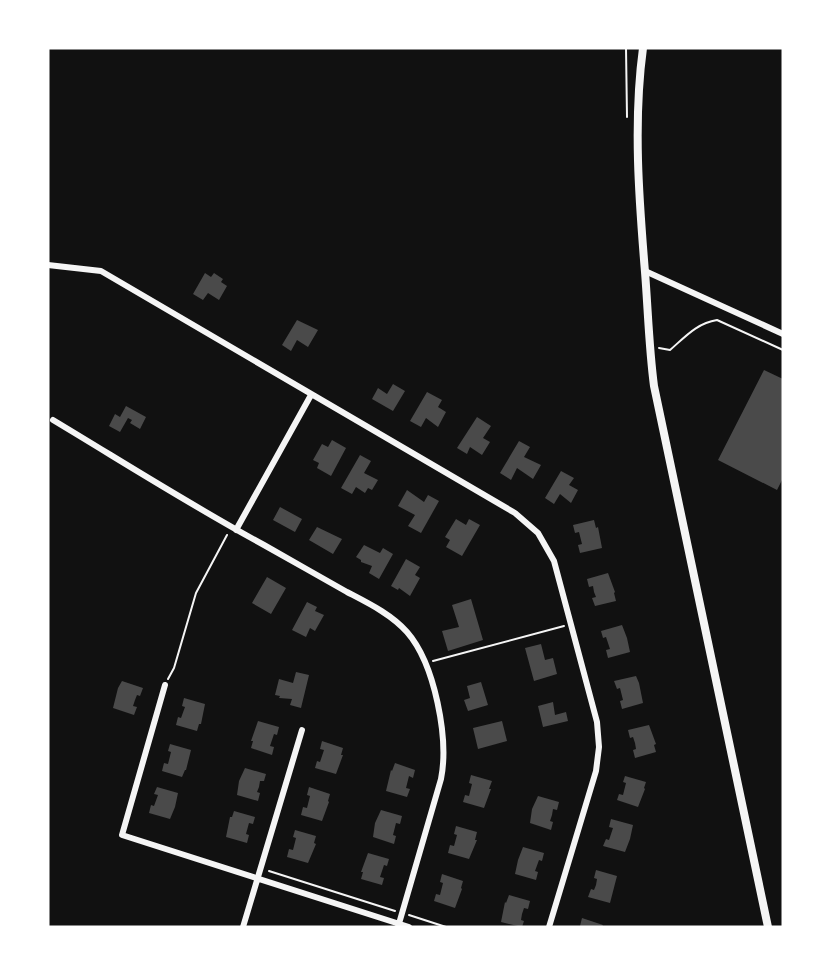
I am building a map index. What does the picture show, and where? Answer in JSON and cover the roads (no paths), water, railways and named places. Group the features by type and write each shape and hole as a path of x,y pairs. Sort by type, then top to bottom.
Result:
{"street":[{"path":"643,48 639,192 649,347 654,386 768,927"},
{"path":"48,265 101,271 524,519 538,533 550,551 597,722 598,759 593,783 549,927"},
{"path":"645,271 783,334"},
{"path":"234,528 311,395"},
{"path":"53,420 393,619 415,642 425,663 443,727 444,756 441,779 399,925"},
{"path":"165,685 122,835 409,927"},
{"path":"243,927 302,730"}]}
